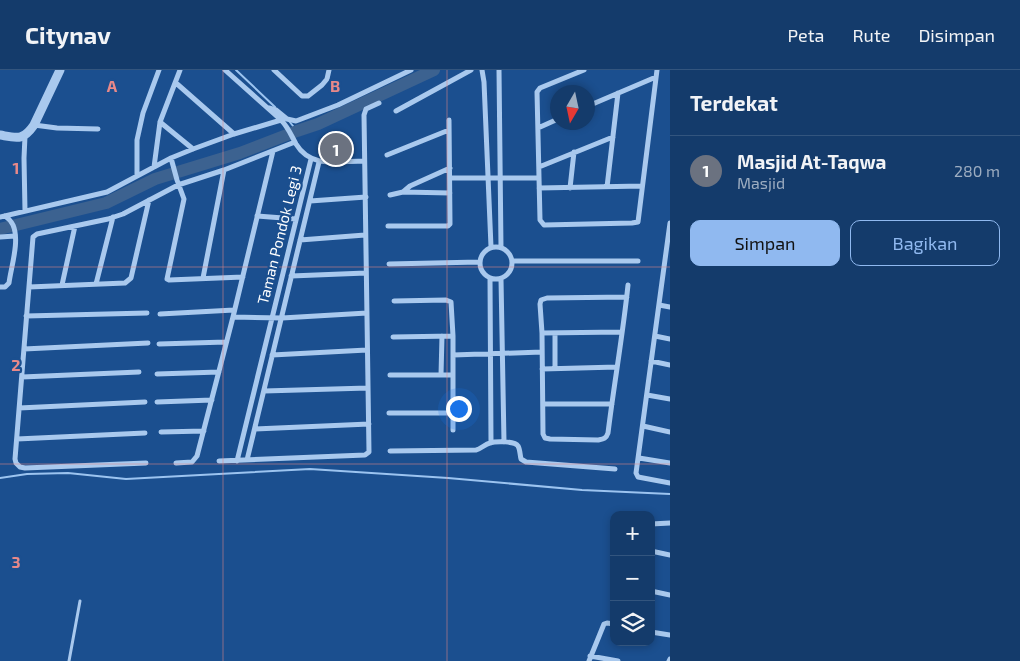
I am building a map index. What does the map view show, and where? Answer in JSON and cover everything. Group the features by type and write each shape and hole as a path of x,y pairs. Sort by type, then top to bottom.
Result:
{"street":[{"path":"0,135 15,137 28,134 60,70"},
{"path":"137,175 137,140 143,113 159,70"},
{"path":"154,167 160,122 180,70"},
{"path":"226,70 266,107 276,110 285,121"},
{"path":"274,70 302,96 308,96 322,85 327,79 327,71"},
{"path":"3,216 106,192 137,175 172,161 193,149 234,134 285,121 296,121 338,105 411,70"},
{"path":"396,110 471,70"},
{"path":"482,70 491,247"},
{"path":"498,70 501,247"},
{"path":"584,70 538,90 538,167 540,220 542,224 632,223 639,221 657,70"},
{"path":"595,103 656,77"},
{"path":"176,83 234,134"},
{"path":"607,187 618,92"},
{"path":"219,461 365,455 369,452 364,112 366,109 379,103"},
{"path":"388,226 446,226 450,224 449,120"},
{"name":"Taman Pondok Legi 3","path":"285,121 294,141 302,152 311,159 319,162 364,161"},
{"path":"160,122 193,149"},
{"path":"538,128 550,123"},
{"path":"34,125 57,128 98,129"},
{"path":"387,155 449,130"},
{"path":"25,136 25,211"},
{"path":"538,167 613,137"},
{"path":"146,463 25,468 20,467 16,463 26,316 34,237 37,234 113,217 149,200 178,183 224,170 294,141"},
{"path":"176,464 192,462 197,456 273,151"},
{"path":"570,188 574,152"},
{"name":"Taman Pondok Legi 3","path":"237,461 311,159"},
{"path":"172,161 184,199 166,278 169,280 242,277"},
{"name":"Taman Pondok Legi 3","path":"247,460 319,162"},
{"path":"403,192 410,186 450,168"},
{"path":"203,278 224,170"},
{"path":"450,178 539,178"},
{"path":"539,188 642,186"},
{"path":"390,194 403,192 450,193"},
{"name":"Taman Pondok Legi 3","path":"310,201 366,197"},
{"path":"29,287 125,283 131,278 149,200"},
{"path":"0,287 5,287 8,284 16,242 12,223 3,216"},
{"path":"257,216 296,219"},
{"path":"96,284 113,217"},
{"path":"670,223 669,242 637,470 638,477 670,483"},
{"path":"62,285 75,226"},
{"path":"0,237 15,234"},
{"name":"Taman Pondok Legi 3","path":"300,240 366,236"},
{"path":"491,247 501,247 508,252 512,261 511,270 501,279 486,277 481,270 479,262 481,256 485,250 491,247"},
{"path":"512,261 638,261"},
{"path":"389,264 479,262"},
{"name":"Taman Pondok Legi 3","path":"291,276 366,272"},
{"path":"663,274 670,276"},
{"path":"490,278 491,443"},
{"path":"501,279 504,442"},
{"path":"627,297 541,300 543,434 545,438 598,440 607,436 627,297 628,285"},
{"path":"394,302 446,300 451,303 453,430"},
{"path":"659,305 670,307"},
{"path":"160,314 234,310"},
{"name":"Taman Pondok Legi 3","path":"272,318 367,312"},
{"path":"26,316 147,313"},
{"path":"233,317 272,318"},
{"path":"542,333 621,332"},
{"path":"555,333 555,368"},
{"path":"442,336 442,375"},
{"path":"393,337 453,336"},
{"path":"655,336 670,339"},
{"path":"158,344 226,342"},
{"path":"24,348 148,343"},
{"path":"272,356 367,350"},
{"path":"453,355 542,352"},
{"path":"651,361 670,364"},
{"path":"542,368 617,367"},
{"path":"22,377 139,372"},
{"path":"157,374 219,372"},
{"path":"390,376 452,375"},
{"path":"264,392 368,388"},
{"path":"647,395 670,399"},
{"path":"158,402 212,400"},
{"path":"19,408 145,402"},
{"path":"543,404 612,404"},
{"path":"389,413 453,413"},
{"path":"255,429 369,424"},
{"path":"643,426 670,432"},
{"path":"161,432 204,431"},
{"path":"17,439 145,433"},
{"path":"390,451 476,450 491,443 504,442 517,445 521,458 526,462 615,469"},
{"path":"639,458 670,463"},
{"path":"655,524 670,523"},
{"path":"655,552 670,555"},
{"path":"655,592 670,594"},
{"path":"610,623 604,624 590,659 618,661"},
{"path":"655,633 670,635"}],"lane":[{"path":"69,661 80,601"}],"waterway":[{"path":"236,70 275,107"},
{"path":"0,229 106,203 155,179 240,153 318,124 434,70"},
{"path":"289,121 297,131"},
{"path":"0,478 27,474 68,473 126,479 310,469 448,478 582,490 670,494"}],"place":[{"name":"Masjid At-Taqwa","path":"336,149"}]}
